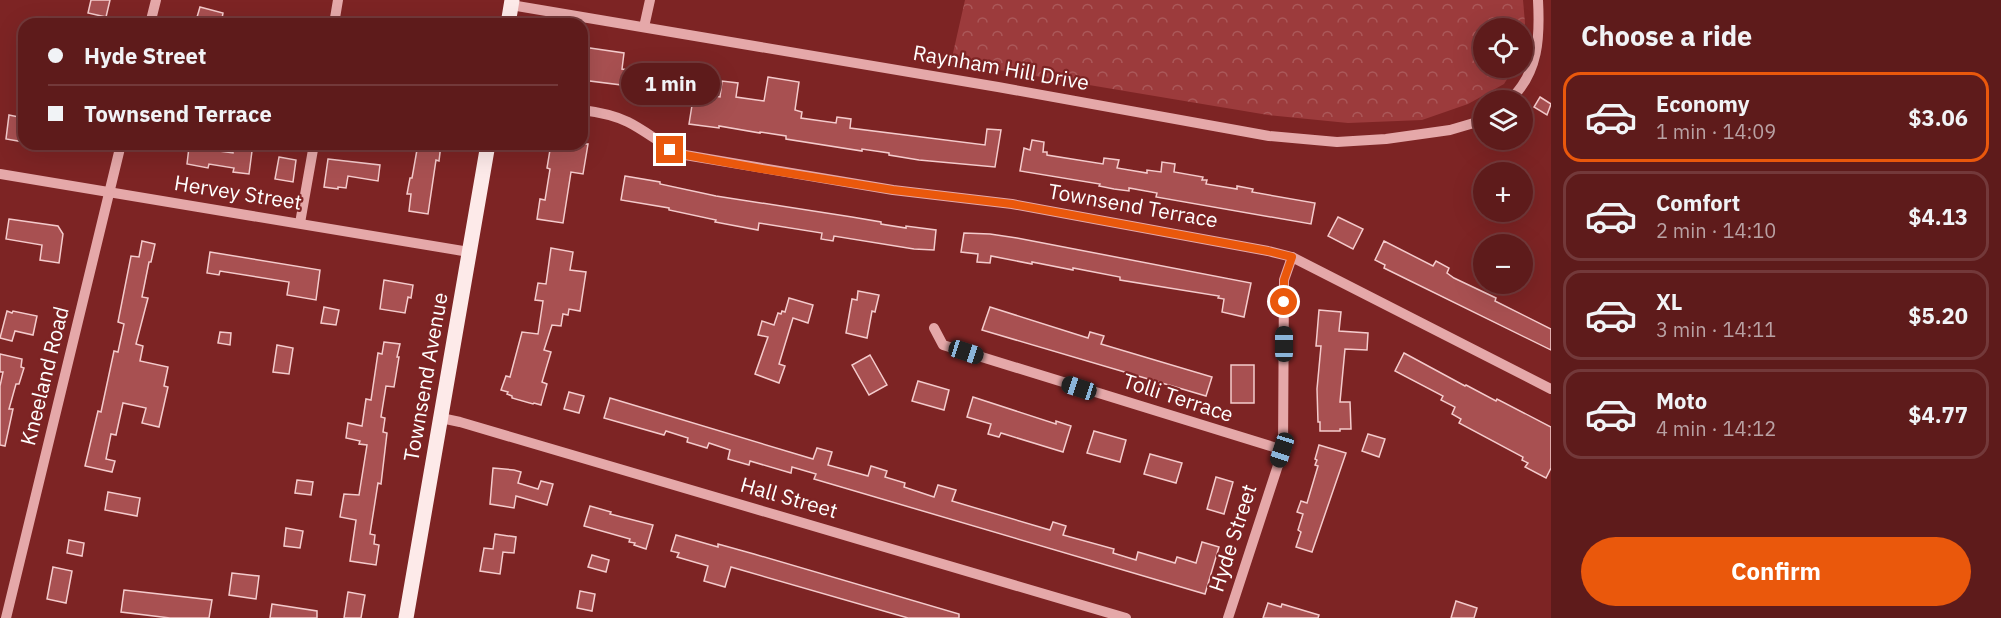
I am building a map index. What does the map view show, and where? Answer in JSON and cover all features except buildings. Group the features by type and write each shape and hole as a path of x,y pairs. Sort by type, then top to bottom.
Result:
{"main road":[{"path":"509,18 512,3"},
{"name":"Townsend Avenue","path":"406,618 487,150"}],"street":[{"path":"152,18 156,0"},
{"path":"335,18 338,0"},
{"path":"644,27 650,0"},
{"path":"1518,90 1528,77 1537,54 1540,32 1538,0"},
{"name":"Raynham Hill Drive","path":"512,3 1269,136 1337,142 1386,139 1450,130 1473,123"},
{"name":"Townsend Terrace","path":"588,112 626,121 670,150 685,155 893,190 1012,204 1292,257 1551,389"},
{"name":"Kneeland Road","path":"6,618 120,150"},
{"path":"300,223 313,150"},
{"name":"Hervey Street","path":"0,174 470,252"},
{"name":"Hyde Street","path":"1228,618 1282,450 1284,280 1292,257"},
{"name":"Tolli Terrace","path":"934,328 943,345 1282,450"},
{"name":"Hall Street","path":"441,418 472,425 1126,618"}],"green space":[{"path":"965,0 1523,0 1525,18 1473,18 1473,78 1508,78 1504,84 1493,90 1473,90 1473,101 1422,120 1348,123 1268,115 951,62"}],"route":[{"path":"670,150 685,155 762,169 893,190 1012,204 1268,251 1292,257 1284,280 1284,302"}]}
